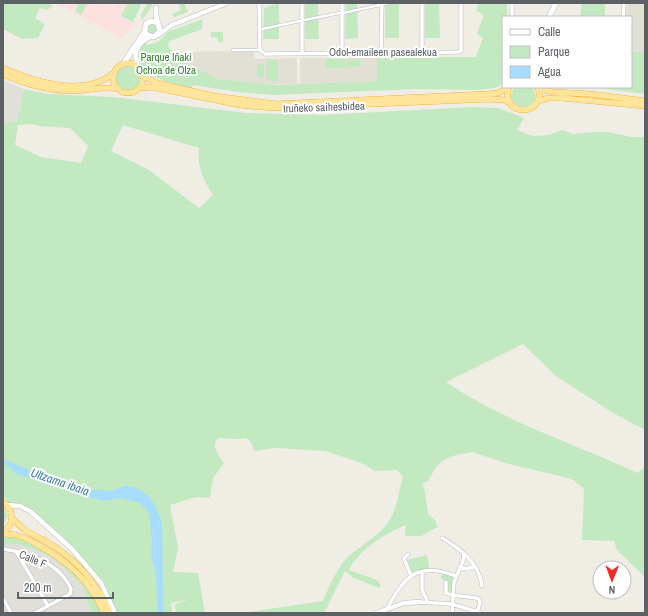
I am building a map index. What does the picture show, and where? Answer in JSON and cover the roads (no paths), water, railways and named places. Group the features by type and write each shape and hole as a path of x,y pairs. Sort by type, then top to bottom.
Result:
{"highway":[{"path":"3,68 42,82 69,86 94,84 106,79 122,64 131,63 138,67 143,75 143,79 140,88 131,93 122,92 118,89 107,87 75,91 45,88 3,74"},
{"path":"115,72 113,81 118,89"},
{"name":"Iruñeko saihesbidea","path":"143,75 154,82 214,96 276,104 488,94 498,93 506,88"},
{"name":"Iruñeko saihesbidea","path":"140,88 152,86 240,105 275,108 490,99 504,100 517,109 527,110 538,101"},
{"path":"508,88 508,98 510,104"},
{"path":"645,101 590,94 553,92 538,88 538,101 549,98 562,98 645,106"},
{"path":"3,533 10,525 12,518 11,512 5,504"},
{"path":"12,518 24,530 69,556 86,573 98,589 110,613"},
{"path":"3,533 10,533 28,539 66,562 89,586 98,598 104,613"}],"main road":[{"path":"122,64 144,31 144,26 149,21 160,3"},
{"path":"550,16 556,3"},
{"path":"138,67 136,50 142,42 149,37 158,35 160,31 156,8"},
{"path":"149,21 158,23"},
{"path":"144,31 149,37"}],"street":[{"path":"158,35 172,25 227,3"},
{"path":"260,50 259,4 265,3"},
{"path":"302,3 302,53"},
{"path":"342,3 342,52"},
{"path":"262,29 390,3"},
{"path":"422,3 422,52"},
{"name":"Odol-emaileen pasealekua","path":"233,50 260,50 265,54 422,52 461,50 461,3"},
{"path":"512,3 512,16"},
{"path":"622,16 624,3"},
{"path":"382,4 382,52"},
{"path":"158,23 172,25"},
{"path":"5,504 20,506 30,512 54,532 93,573 107,594 115,613"},
{"path":"11,512 14,508 20,506"},
{"path":"442,538 457,548 475,566 479,573 482,586"},
{"name":"Calle F","path":"3,549 16,551 30,556 54,568 68,582 71,589 70,594 48,606"},
{"path":"16,551 48,606 36,613"},
{"path":"408,554 404,558 411,576"},
{"path":"452,613 452,596 456,576 464,554"},
{"path":"460,567 467,569 475,566"},
{"path":"387,609 401,585 411,576 430,571 456,576"},
{"path":"422,572 422,590 428,602"},
{"path":"376,613 404,604 420,602 452,604 479,612 479,599 475,597 452,596 446,594 446,582"},
{"path":"3,598 11,613"}],"water":[{"name":"Ultzama ibaia","path":"3,459 55,480 86,489 111,491 125,486 134,487 148,496 155,505 162,524 163,613 158,613 156,575 151,554 152,543 149,513 140,503 122,498 105,501 81,495 69,488 51,485 15,473 3,462"}],"park label":[{"name":"Parque Iñaki Ochoa de Olza","path":"166,63"}]}
